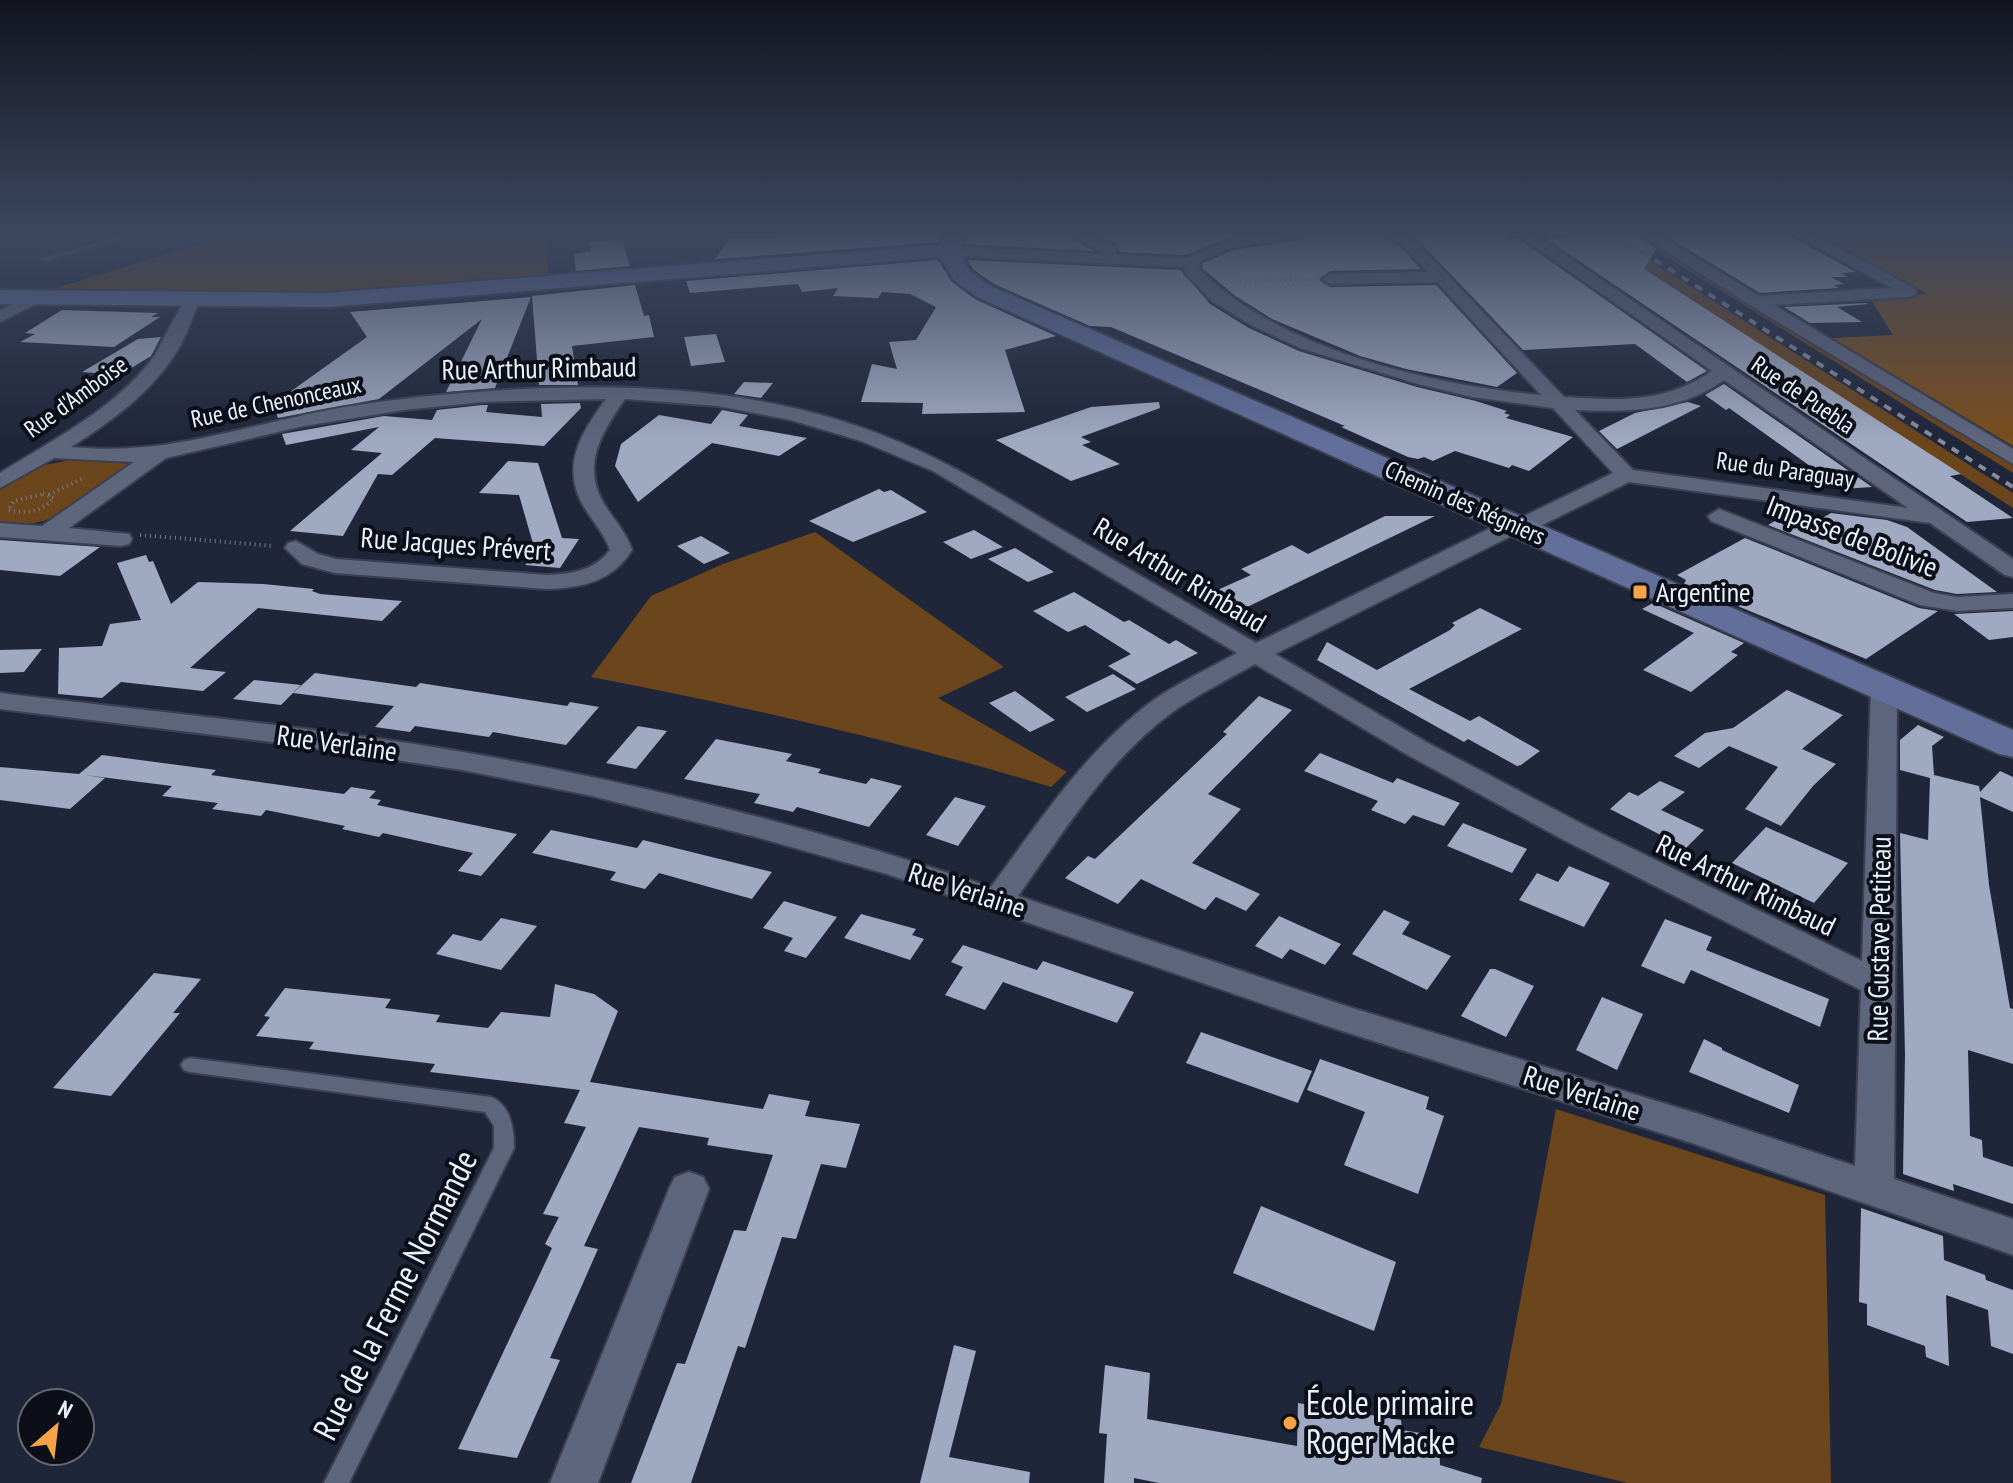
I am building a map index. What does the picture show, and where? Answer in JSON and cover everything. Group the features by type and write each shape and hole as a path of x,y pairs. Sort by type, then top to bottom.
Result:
{"main road":[{"name":"Chemin des Régniers","path":"1010,303 2013,745"}],"street":[{"path":"0,317 26,303"},
{"name":"Rue d'Amboise","path":"0,482 110,410 148,376 169,349 190,303"},
{"path":"1231,303 1250,317 1347,357 1447,384 1560,403 1668,400 1693,392 1723,372"},
{"path":"998,900 1084,780 1120,741 1178,696 1254,654 1626,475 1463,303"},
{"name":"Rue de Puebla","path":"1624,303 2013,570"},
{"path":"1758,303 2013,458"},
{"name":"Rue Arthur Rimbaud","path":"401,404 519,394 619,394 706,400 767,410 846,430 900,449 966,482 1372,724 1545,817 1879,984"},
{"name":"Rue Jacques Prévert","path":"296,548 310,559 335,566 560,582 593,574 616,559 621,550 586,490 582,459 594,429 619,394"},
{"name":"Rue de Chenonceaux","path":"48,451 125,457 162,453 295,422 401,404"},
{"name":"Rue de Chenonceaux","path":"46,534 162,453"},
{"name":"Rue du Paraguay","path":"1626,475 1937,519"},
{"name":"Impasse de Bolivie","path":"1719,516 1929,600 1957,604 2013,601"},
{"path":"0,530 121,539"},
{"name":"Rue Gustave Petiteau","path":"1874,1189 1884,688"},
{"name":"Rue Verlaine","path":"0,701 462,761 561,780 790,836 998,900 1339,1017 1874,1189 2013,1237"},
{"path":"574,1483 689,1189"}],"lane":[{"name":"Rue de la Ferme Normande","path":"190,1065 491,1105 504,1125 504,1148 336,1483"}],"path":[{"path":"43,494 54,498 45,507 32,512 8,510 9,504 20,498 43,494"},
{"path":"121,539 129,534 296,548"}],"shaded area":[{"path":"1695,303 1717,303 2013,493 2013,508"},
{"path":"1741,303 1752,303 2013,464 2013,473"},
{"path":"1873,303 2013,303 2013,446 1832,338 1893,335"},
{"path":"70,460 137,464 57,516 21,525 0,525 0,490 40,466"},
{"path":"815,532 1004,667 938,698 1067,772 1051,787 822,726 591,677 651,596 723,564"},
{"path":"1556,1109 1825,1195 1831,1483 1628,1483 1479,1447 1501,1404"}],"building":[{"path":"456,303 529,303 495,388 446,392 482,319 379,399 278,418 273,404 367,337 350,312"},
{"path":"533,303 640,303 644,316 649,315 654,337 572,346 578,385 539,385"},
{"path":"928,303 984,303 1056,336 1005,350 1025,412 922,414 923,403 861,402 872,364 897,369 889,342 916,340 936,307"},
{"path":"1038,303 1209,303 1249,328 1299,351 1417,387 1476,401 1507,411 1504,413 1510,415 1506,418 1573,437 1529,471 1455,451 1433,461 1424,457 1408,457 1341,427 1345,426 1111,327 1090,326"},
{"path":"1247,303 1453,303 1517,373 1497,387 1406,369 1360,356 1272,319"},
{"path":"1478,303 1610,303 1707,371 1687,382 1635,344 1523,350"},
{"path":"1642,303 1697,303 1961,474 1950,476 2013,518 1967,522"},
{"path":"1868,304 1837,307 1862,322 1810,323 1784,307"},
{"path":"62,310 158,313 151,317 160,317 114,347 20,342 35,334 25,333"},
{"path":"716,334 725,362 691,366 684,337"},
{"path":"161,337 151,356 120,375 82,372 138,339"},
{"path":"744,382 773,383 761,398 734,394"},
{"path":"1724,384 1872,487 1842,489 1729,408 1726,410 1705,395"},
{"path":"1159,402 1160,408 1081,437 1091,442 1082,445 1120,464 1071,481 996,440 1091,407"},
{"path":"1688,402 1701,406 1617,449 1599,431 1635,413"},
{"path":"580,403 581,408 544,446 435,438 392,475 378,474 343,536 290,531 382,453 351,450 379,427 286,445 282,434 384,416 432,420 437,410 482,405 488,405 486,412 542,417 541,404"},
{"path":"722,410 748,415 739,426 807,438 779,456 712,443 638,502 615,466 621,444 659,415 711,424"},
{"path":"508,461 538,463 562,538 579,539 560,568 525,565 536,554 519,495 479,493"},
{"path":"879,489 884,492 891,490 927,512 853,542 809,521"},
{"path":"1831,513 1887,520 1907,527 1997,592 1957,594 1935,590 1768,525 1780,518 1805,528"},
{"path":"1385,516 1435,516 1243,609 1213,592 1251,575 1241,569 1292,545 1308,554"},
{"path":"974,530 1003,547 971,559 943,542"},
{"path":"701,536 730,553 704,564 677,546"},
{"path":"1745,538 1919,608 1938,611 1866,659 1684,584 1686,580 1677,575"},
{"path":"0,540 100,547 60,576 0,570"},
{"path":"1015,548 1054,572 1028,582 988,559"},
{"path":"146,555 149,562 153,561 171,604 198,582 263,584 314,589 312,591 320,594 402,601 382,621 258,608 190,668 226,672 203,691 121,682 102,698 58,694 59,648 102,646 110,624 141,620 117,563"},
{"path":"1074,592 1124,622 1129,620 1169,644 1176,640 1198,653 1137,684 1108,666 1131,654 1085,625 1068,632 1033,611"},
{"path":"1653,603 1744,643 1731,652 1738,655 1691,692 1643,670 1694,633 1642,609"},
{"path":"1480,608 1522,629 1409,689 1470,721 1479,716 1540,751 1521,765 1517,766 1468,739 1464,742 1317,660 1327,642 1377,670 1450,630 1455,625 1452,623"},
{"path":"2013,611 2013,637 1989,640 1954,614"},
{"path":"42,649 24,672 0,673 0,650"},
{"path":"315,673 416,687 420,683 567,706 570,702 599,707 566,745 493,732 489,737 415,726 410,732 375,727 394,706 293,693"},
{"path":"1113,674 1136,689 1087,712 1065,697"},
{"path":"254,680 301,685 281,705 233,699"},
{"path":"1787,690 1843,715 1802,749 1836,764 1813,786 1781,826 1745,809 1778,767 1729,746 1699,768 1674,756 1705,733 1733,728"},
{"path":"1015,691 1055,720 1030,732 989,703"},
{"path":"1259,696 1292,710 1208,794 1241,809 1192,863 1260,894 1246,911 1216,897 1205,910 1141,879 1118,904 1065,878 1088,856 1095,859 1227,734 1223,732"},
{"path":"1918,725 1944,737 1932,746 1934,775 1979,786 1980,792 2000,771 2013,777 2013,812 1980,797 1989,885 2010,1008 2013,1009 2013,1064 1968,1050 1970,1136 1982,1140 1983,1157 2013,1167 2013,1204 1953,1184 1954,1191 1903,1174 1905,1055 1900,833 1928,840 1930,778 1900,770 1900,740"},
{"path":"638,726 667,731 636,769 606,763"},
{"path":"716,739 792,754 786,761 821,769 818,773 866,784 871,778 902,786 869,827 797,807 793,812 754,803 760,794 684,779"},
{"path":"1320,753 1393,783 1397,778 1460,803 1444,826 1413,815 1405,824 1371,810 1378,801 1304,771"},
{"path":"102,755 216,770 211,775 344,794 351,787 376,791 369,798 381,800 377,805 517,834 481,876 458,871 473,853 383,833 379,837 342,829 345,826 266,810 261,816 212,809 218,803 162,796 172,786 85,775 105,778 70,809 0,800 0,767 79,774"},
{"path":"1660,781 1685,792 1661,810 1704,830 1686,848 1610,809 1629,792 1638,796"},
{"path":"955,797 986,806 958,846 926,835"},
{"path":"1463,823 1527,849 1512,873 1447,846"},
{"path":"1766,827 1848,863 1814,903 1732,863"},
{"path":"551,830 637,848 643,840 772,872 752,899 659,873 645,889 610,880 616,872 532,853"},
{"path":"1569,866 1610,883 1584,927 1519,900 1537,873 1558,882"},
{"path":"784,901 837,917 806,958 784,951 793,938 763,928"},
{"path":"1384,910 1410,922 1402,934 1451,956 1427,990 1352,954"},
{"path":"861,914 916,929 912,935 924,939 910,960 844,938"},
{"path":"1279,916 1341,944 1325,965 1290,949 1282,959 1255,946"},
{"path":"501,918 537,926 501,970 436,954 453,934 481,941"},
{"path":"1665,919 1712,937 1706,950 1829,999 1820,1027 1691,970 1684,984 1641,966"},
{"path":"963,945 1037,970 1043,961 1134,992 1117,1023 1003,982 985,1010 945,995 963,967 951,962"},
{"path":"1490,969 1534,986 1506,1037 1461,1016"},
{"path":"154,973 201,979 173,1013 180,1013 111,1096 53,1088"},
{"path":"555,984 594,994 618,1011 590,1082 763,1109 769,1094 810,1101 805,1116 860,1124 846,1168 821,1164 796,1239 782,1237 745,1348 738,1346 691,1483 631,1483 677,1363 685,1364 734,1230 746,1231 773,1155 707,1145 709,1138 639,1127 584,1246 598,1249 550,1358 560,1360 517,1458 458,1449 552,1248 545,1244 559,1217 543,1214 586,1127 564,1123 580,1090 430,1072 435,1064 309,1049 314,1042 256,1036 270,1017 264,1016 285,988 391,999 385,1008 440,1015 436,1022 488,1028 501,1012 550,1017"},
{"path":"1602,997 1643,1014 1617,1070 1576,1050"},
{"path":"1201,1032 1312,1071 1298,1103 1186,1063"},
{"path":"1704,1039 1799,1085 1789,1113 1689,1072"},
{"path":"1320,1059 1429,1097 1426,1109 1444,1116 1418,1194 1344,1165 1365,1112 1307,1090"},
{"path":"1261,1206 1396,1262 1374,1331 1233,1273"},
{"path":"1861,1208 1943,1236 1944,1260 1985,1275 1986,1280 2013,1290 2013,1354 1991,1346 1988,1310 1946,1295 1949,1366 1926,1357 1925,1346 1867,1325 1867,1304 1859,1302"},
{"path":"954,1345 976,1351 949,1457 1030,1472 1029,1483 920,1483"},
{"path":"1105,1365 1150,1373 1147,1419 1297,1446 1298,1403 1401,1420 1402,1430 1439,1436 1440,1465 1482,1478 1481,1483 1159,1483 1134,1478 1134,1483 1104,1483 1107,1434 1099,1433"}],"railway":[{"path":"1723,303 2013,487"}],"place":[{"name":"Argentine","path":"1640,592"},
{"name":"École primaire Roger Macke","path":"1290,1423"}]}
